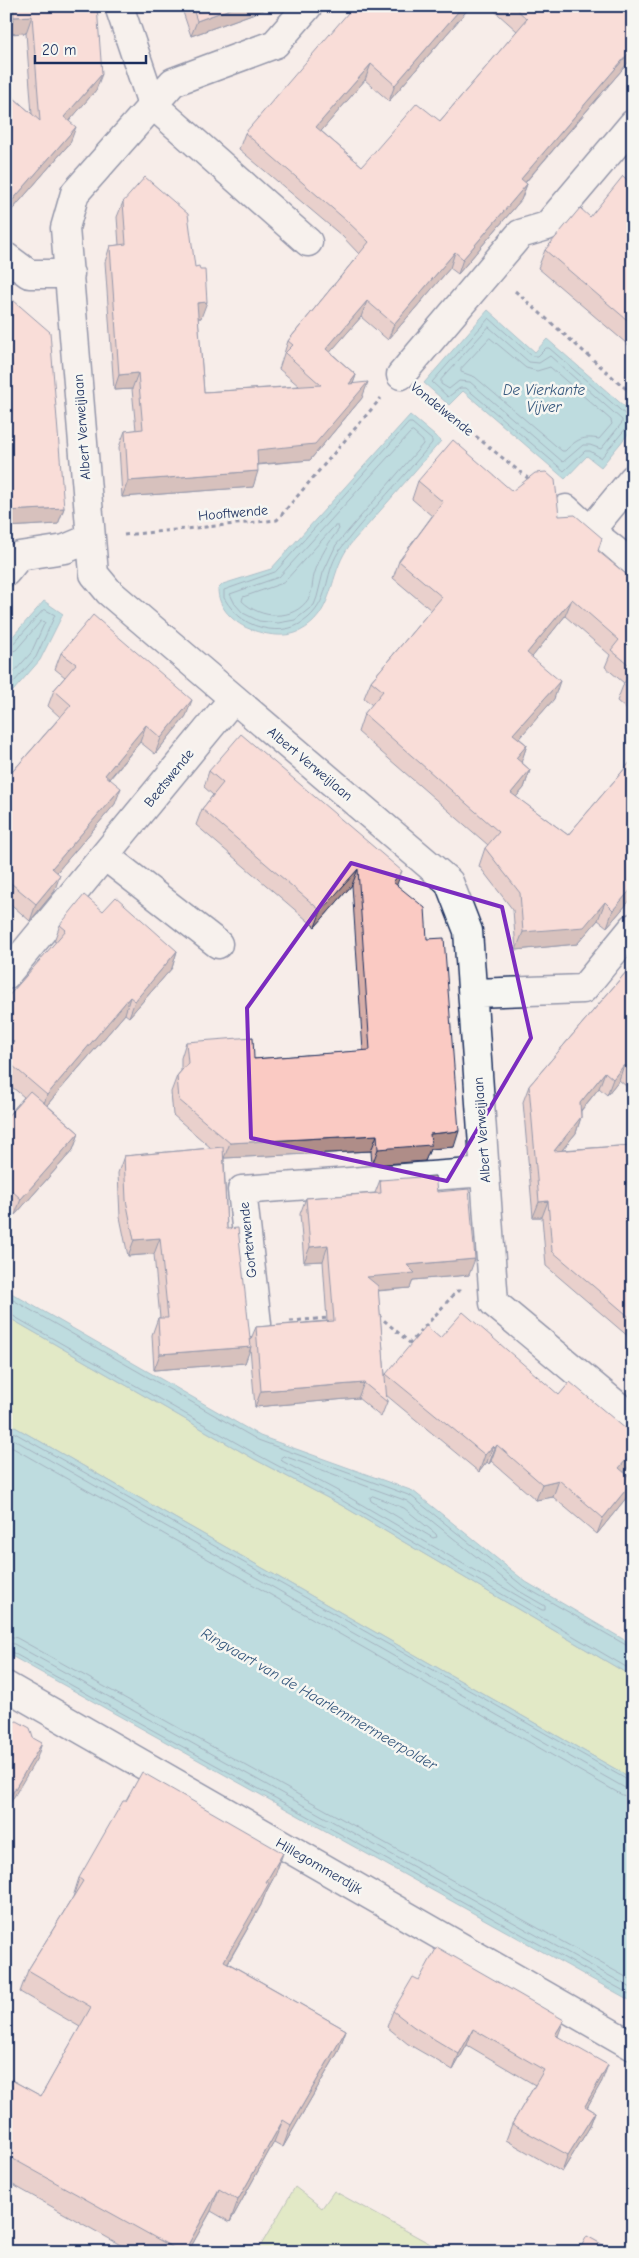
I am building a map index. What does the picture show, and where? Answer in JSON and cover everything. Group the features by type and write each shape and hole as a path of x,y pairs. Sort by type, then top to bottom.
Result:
{"street":[{"path":"119,6 152,104 308,242"},
{"name":"Albert Verweijlaan","path":"308,6 275,44 173,82 75,193 65,228 94,574 109,592 233,700 449,882 468,931 474,993 494,1303 633,1419"},
{"name":"Vondelwende","path":"401,375 520,234 547,226 633,124"},
{"path":"6,257 29,274 70,274"},
{"path":"590,532 633,479"},
{"path":"566,509 590,532 633,565"},
{"path":"6,572 19,556 65,548 90,538"},
{"name":"Beetswende","path":"6,975 233,700"},
{"path":"105,856 218,944"},
{"path":"474,993 583,989 633,928"},
{"name":"Gorterwende","path":"257,1324 242,1190 485,1172"},
{"name":"Hillegommerdijk","path":"6,1686 633,2046"}],"path":[{"path":"491,269 633,395"},
{"name":"Vondelwende","path":"401,375 566,509"},
{"name":"Hooftwende","path":"90,538 277,520 401,375"},
{"path":"377,1315 410,1343 456,1291 493,1288"},
{"path":"257,1324 331,1318"}],"highlighted area":[{"path":"351,863 502,907 531,1038 447,1181 251,1138 247,1008"}],"green space":[{"path":"6,1316 254,1459 341,1505 633,1677 633,1698 626,1714 633,1730 633,1779 6,1422"},
{"path":"295,2187 322,2208 334,2191 445,2252 257,2252"}],"water":[{"name":"De Vierkante Vijver","path":"488,310 535,352 547,339 633,414 633,428 601,467 587,456 565,479 463,391 449,405 424,383"},
{"path":"410,415 441,441 347,549 339,564 324,607 318,616 300,631 287,635 251,630 234,620 220,601 218,589 223,584 271,569"},
{"path":"44,601 63,614 40,660 6,699 6,644"},
{"path":"6,1290 260,1436 413,1491 526,1582 633,1645 633,1677 341,1505 254,1459 6,1316"},
{"name":"Ringvaart van de Haarlemmermeerpolder","path":"6,1422 633,1779 633,2002 6,1653"}],"building":[{"path":"13,6 97,6 102,74 64,117 76,127 11,202 6,198 6,91 40,121 32,16 14,17"},
{"path":"192,6 238,6 197,21"},
{"path":"354,6 463,6 395,85 371,64 316,127 362,166 417,103 440,121 527,19 513,6 633,6 633,48 521,179 527,184 463,259 455,252 394,324 367,301 326,349 356,375 349,384 368,382 315,444 257,450 258,471 128,481 125,431 143,429 138,373 119,375 110,246 126,244 123,202 145,177 188,214 195,267 199,266 200,270 205,270 207,302 197,303 204,392 321,385 285,353 293,345 288,341 369,242 245,133"},
{"path":"623,176 633,185 633,325 545,250 580,208 590,217"},
{"path":"6,294 50,332 64,508 6,511 6,446 9,446 6,400"},
{"path":"453,440 512,491 535,473 546,472 555,480 559,516 575,515 602,538 598,551 633,580 633,668 611,650 619,640 572,599 527,653 560,681 513,734 527,745 516,758 530,770 511,793 568,835 633,759 633,887 613,910 605,902 584,927 523,932 520,893 485,848 499,832 364,714 383,691 371,681 442,597 399,561 443,502 418,481"},
{"path":"93,615 192,700 161,738 146,725 105,775 121,788 52,868 60,875 36,904 6,879 6,779 71,705 54,690 76,664 61,653"},
{"path":"633,672 633,692 623,684"},
{"path":"241,734 402,871 393,882 425,908 427,939 444,938 459,1131 430,1134 431,1145 378,1149 377,1135 230,1143 179,1100 177,1076 188,1063 186,1042 253,1037 254,1059 370,1050 358,869 321,911 202,809 223,783 209,771"},
{"path":"84,895 103,911 116,897 177,951 135,1001 130,997 47,1095 6,1060 6,1051 14,1042 6,1036 6,999 66,930 60,925"},
{"path":"633,964 633,1072 624,1065 613,1079 605,1072 580,1103 581,1117 554,1151 633,1145 633,1205 630,1209 633,1211 633,1320 552,1251 548,1201 539,1202 529,1086"},
{"path":"30,1091 79,1133 21,1199 10,1189 6,1193 6,1118"},
{"path":"223,1147 227,1229 238,1228 251,1347 160,1354 158,1318 168,1318 160,1238 134,1240 126,1200 124,1156"},
{"path":"435,1176 437,1192 469,1189 475,1259 407,1265 415,1273 367,1277 378,1286 387,1402 364,1383 261,1391 256,1327 334,1321 328,1245 310,1247 306,1198 381,1193 380,1180"},
{"path":"463,1312 559,1395 570,1382 633,1435 633,1452 619,1468 633,1481 603,1518 559,1480 542,1484 497,1445 495,1448 493,1446 485,1455 386,1374 426,1326 440,1338"},
{"path":"17,1721 30,1728 33,1738 42,1743 6,1804 6,1722"},
{"path":"142,1772 283,1853 266,1882 269,1883 224,1961 346,2030 291,2125 283,2120 238,2200 219,2189 184,2252 6,2155 6,2077 41,2096 91,2007 28,1970 83,1881 79,1878 123,1801 126,1801"},
{"path":"437,1947 564,2020 555,2035 608,2065 585,2106 595,2112 568,2155 512,2124 544,2070 473,2029 459,2054 414,2027 393,2011 413,1977 419,1980"},
{"path":"587,2236 614,2251 578,2252"}]}
